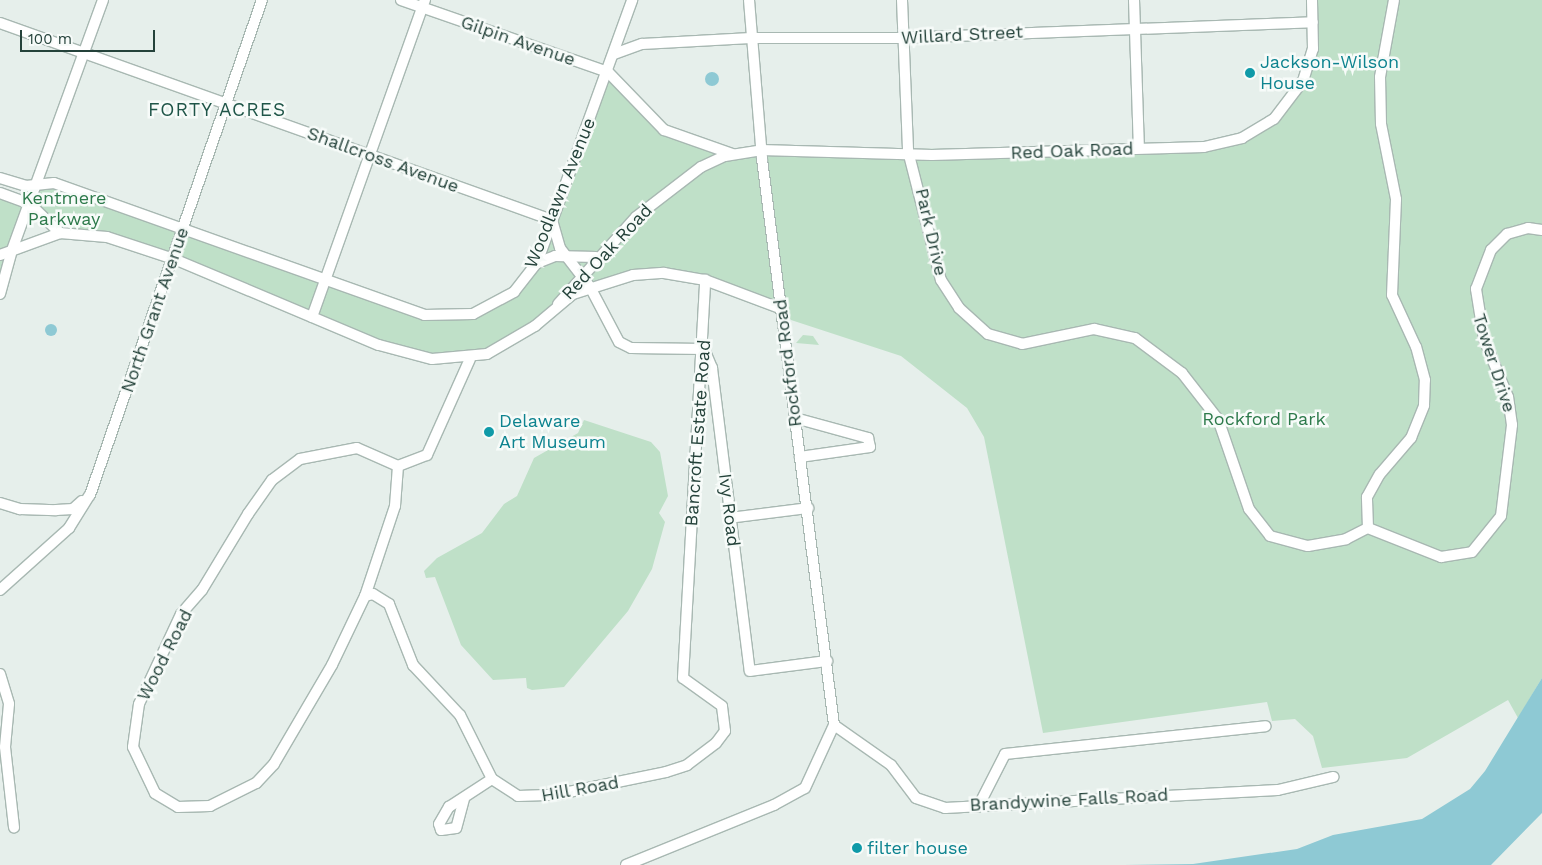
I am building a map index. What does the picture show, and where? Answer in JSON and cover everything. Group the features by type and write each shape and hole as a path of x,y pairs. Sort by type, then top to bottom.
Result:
{"street":[{"path":"0,294 12,250 39,183 103,0"},
{"name":"North Grant Avenue","path":"0,590 69,528 90,495 174,259 262,0"},
{"name":"Gilpin Avenue","path":"400,0 424,4 608,72"},
{"name":"Woodlawn Avenue","path":"325,280 424,315 461,317 485,310 514,292 537,263 608,72 632,0"},
{"name":"Rockford Road","path":"749,0 761,150 808,508 834,725"},
{"name":"Park Drive","path":"902,0 908,151 941,280 959,308 979,327 1022,344 1046,342 1085,329 1112,330 1135,338 1182,373 1218,418 1249,509 1270,536 1308,546 1346,539 1368,528"},
{"path":"1134,0 1139,148"},
{"name":"Red Oak Road","path":"558,304 597,257 664,193 701,167 733,154 761,150 908,151 932,155 1216,145 1265,126 1303,81 1313,49 1312,0"},
{"path":"1368,528 1367,497 1380,474 1411,438 1424,405 1425,380 1416,347 1392,295 1396,199 1381,124 1380,77 1394,0"},
{"path":"312,317 424,4"},
{"name":"Shallcross Avenue","path":"0,22 226,105 370,154 552,220"},
{"name":"Willard Street","path":"614,54 642,44 751,38 903,38 1135,27 1313,22"},
{"name":"Red Oak Road","path":"608,72 664,130 733,154"},
{"path":"0,178 26,186 39,183 54,183 325,280"},
{"path":"0,193 30,204 60,233"},
{"path":"552,220 566,257 590,287 618,342 632,348 704,350"},
{"name":"Tower Drive","path":"1368,528 1442,557 1472,552 1501,516 1512,425 1508,397 1484,339 1476,290 1491,250 1508,234 1541,228"},
{"path":"0,255 60,233 107,238 174,259 312,317 412,355 470,359 509,344 558,304 590,287 647,273 705,280 782,309"},
{"path":"537,263 566,257 597,257"},
{"name":"Bancroft Estate Road","path":"688,586 704,350 705,280"},
{"name":"Ivy Road","path":"704,350 712,368 729,518 750,671 827,661"},
{"path":"398,466 428,455 470,359"},
{"path":"795,418 868,438 870,447 800,458"},
{"name":"Wood Road","path":"357,448 398,466 395,506 366,596 296,731 256,783 210,806 178,807 154,792 133,747 138,704 181,614 202,590 224,550 272,480 300,459 326,451 357,448"},
{"path":"0,503 20,509 73,509 90,495"},
{"path":"729,518 808,508"},
{"name":"Hill Road","path":"492,779 518,796 554,795 666,772 687,765 716,743 725,731 722,706 683,678 688,586"},
{"path":"366,596 373,594 389,604 413,664 460,715 492,779 464,799"},
{"path":"0,674 9,704 5,747 14,827"},
{"path":"626,865 774,805 805,788 834,725"},
{"name":"Brandywine Falls Road","path":"834,725 891,765 916,798 945,808 1064,799 1278,790 1333,777"},
{"path":"978,807 1005,754 1266,726"}],"green space":[{"name":"Rockford Park","path":"1312,0 1542,0 1542,678 1518,718 1508,700 1407,758 1322,768 1313,736 1295,719 1272,721 1267,702 1043,733 984,437 967,408 901,356 791,320 782,309 705,280 664,273 590,287 582,275 558,304 487,354 421,358 138,246 60,233 31,204 0,294 0,193 30,204 39,183 45,182 424,315 485,310 531,272 608,72 656,124 715,150 1204,147 1265,126 1308,70"},
{"path":"803,335 813,336 819,345 796,343"},
{"path":"584,420 651,442 660,452 668,496 659,513 665,522 652,569 628,611 564,687 532,690 527,688 526,678 493,680 461,645 435,577 426,578 424,571 437,558 482,533 504,504 517,496 534,458 578,433"}],"water":[{"path":"712,72 717,74 719,79 717,84 712,86 707,84 705,79 707,74"},
{"path":"51,324 57,330 51,336 45,330"},
{"path":"1542,678 1542,813 1491,865 1124,865 1193,864 1297,849 1333,835 1422,819 1470,789 1485,771"}],"place":[{"name":"Jackson-Wilson House","path":"1250,73"},
{"name":"Delaware Art Museum","path":"489,432"},
{"name":"filter house","path":"857,848"}],"district":[{"name":"FORTY ACRES","path":"217,110"}],"park label":[{"name":"Kentmere Parkway","path":"64,209"}]}
